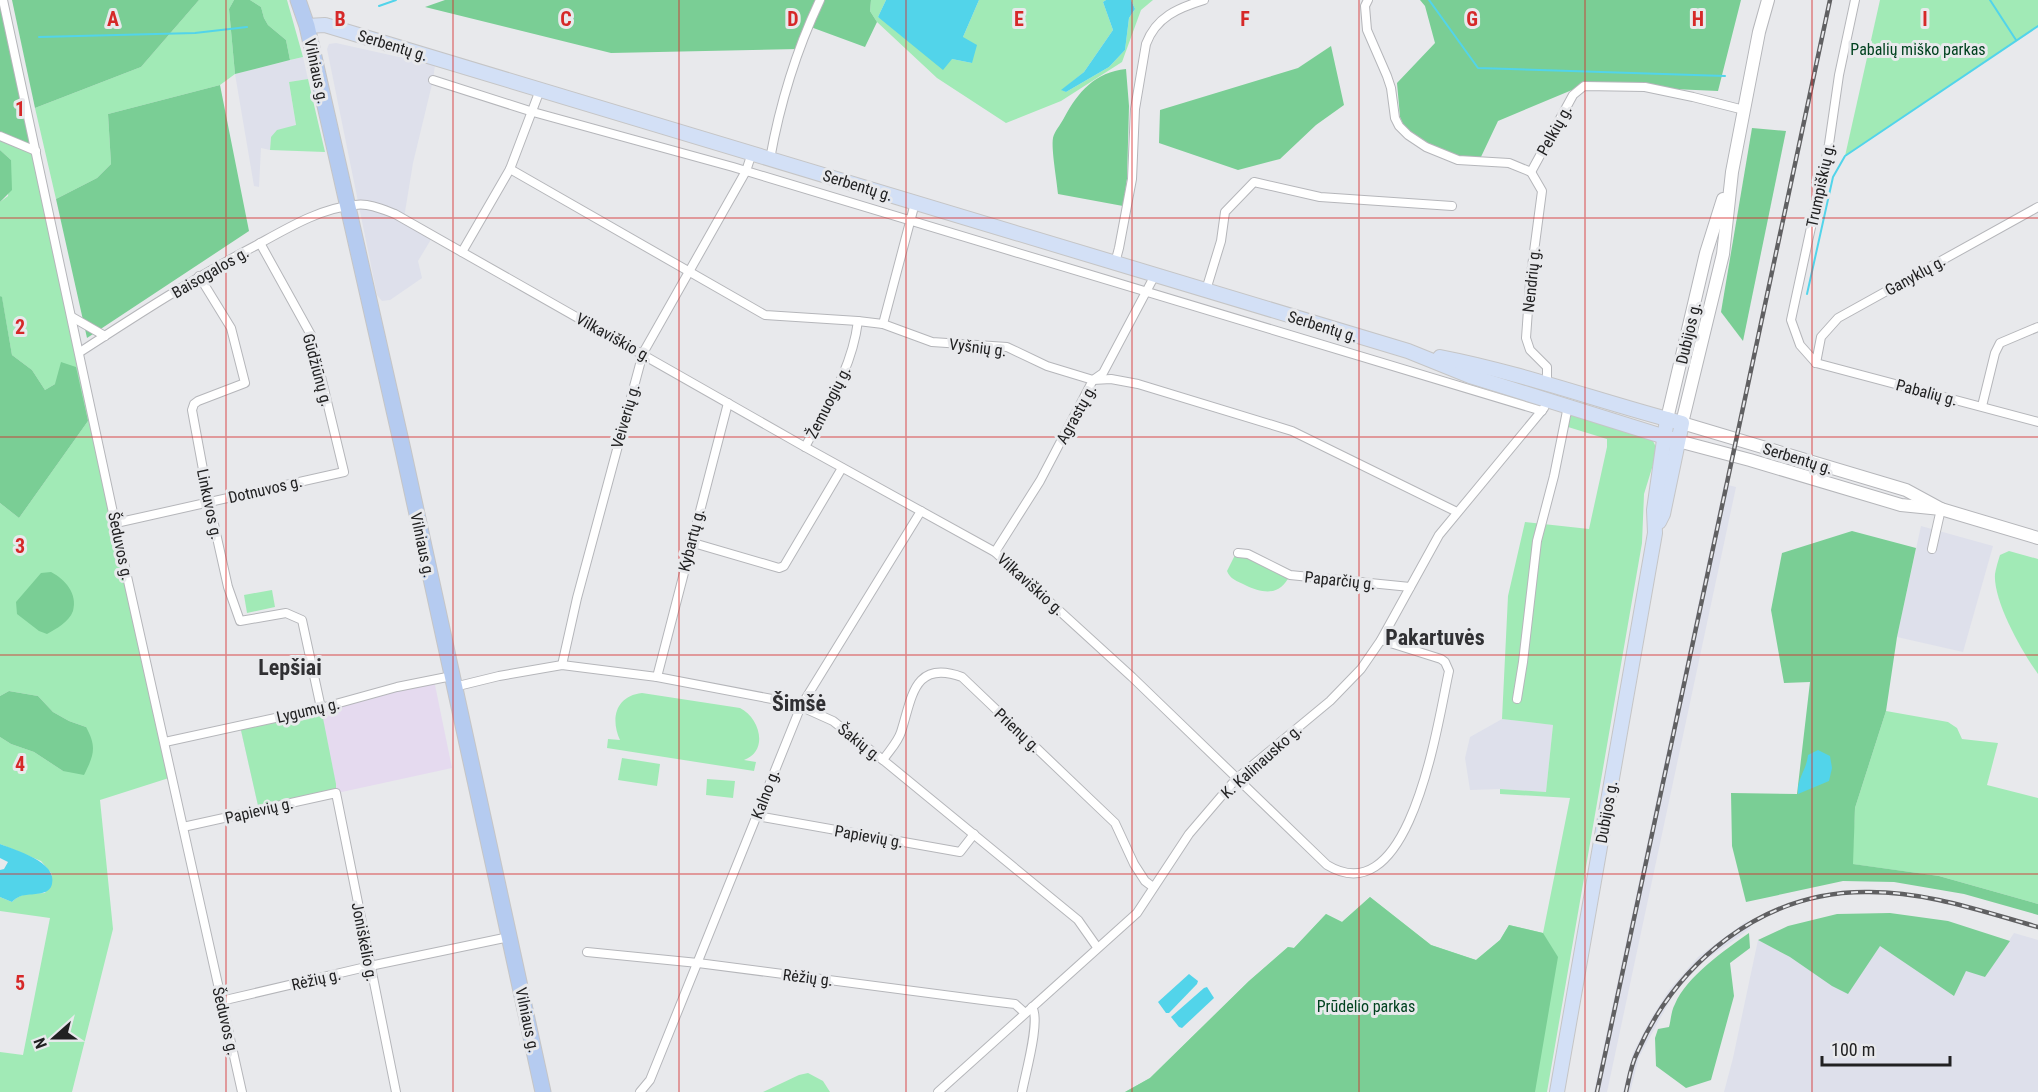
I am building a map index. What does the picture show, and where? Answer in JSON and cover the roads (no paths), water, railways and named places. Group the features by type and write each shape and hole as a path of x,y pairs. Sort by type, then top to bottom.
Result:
{"highway":[{"name":"Vilniaus g.","path":"298,0 307,26 403,450 543,1092"}],"main road":[{"name":"Dubijos g.","path":"1671,440 1682,423 1723,254 1732,172 1768,0"},
{"name":"Serbentų g.","path":"307,26 325,25 1408,351 1546,406 1568,406 1671,440 1750,459 1901,505 1941,509 2038,538"},
{"name":"Dubijos g.","path":"1557,1092 1655,532 1663,514 1671,440 1667,419 1706,254 1732,172"},
{"name":"Serbentų g.","path":"1408,351 1473,364 1547,383 1682,423 1906,490 1941,509"}],"street":[{"name":"Šeduvos g.","path":"3,0 242,1092"},
{"path":"770,159 773,139 798,49 820,0"},
{"path":"1115,263 1132,179 1135,109 1146,44 1150,34 1165,17 1204,0"},
{"name":"Pelkių g.","path":"1368,0 1365,6 1367,30 1389,82 1395,118 1404,131 1426,147 1458,160 1509,164 1531,172 1573,95 1584,86 1645,87 1744,110"},
{"name":"Trumpiškių g.","path":"1816,363 1800,345 1791,320 1829,144 1839,75 1855,0"},
{"path":"433,80 533,112 746,171 1147,292 1546,406"},
{"path":"462,252 510,169 540,90"},
{"path":"0,136 36,151"},
{"name":"Veiverių g.","path":"562,665 577,598 643,353 690,273 746,171 753,153"},
{"name":"Vyšnių g.","path":"510,169 765,315 883,324 932,342 1006,347 1047,366 1094,380 1111,379 1138,384 1292,431 1457,512"},
{"name":"Nendrių g.","path":"1531,172 1542,191 1530,282 1526,339 1530,350 1547,367 1547,383"},
{"path":"1206,290 1221,241 1225,212 1254,182 1320,198 1452,206"},
{"path":"883,324 915,202"},
{"name":"Vilkaviškio g.","path":"347,206 359,204 381,208 395,214 643,353 804,447 995,552 1132,677 1327,865 1337,871 1364,873 1385,860 1393,851 1414,810 1449,671 1441,659 1381,640"},
{"name":"Baisogalos g.","path":"80,352 199,276 296,224 333,208 347,206"},
{"name":"Ganyklų g.","path":"1816,363 1821,337 1838,318 2038,207"},
{"name":"Gūdžiūnų g.","path":"260,243 311,335 344,472"},
{"name":"Agrastų g.","path":"995,552 1040,481 1094,380 1103,373 1155,275"},
{"name":"Linkuvos g.","path":"199,276 231,328 245,383 198,401 192,410 228,587 240,621 286,613 302,620 321,708"},
{"path":"72,318 105,336"},
{"name":"Žemuogių g.","path":"804,447 846,371 856,338 858,321"},
{"path":"1982,406 1995,353 2000,343 2038,327"},
{"name":"Pabalių g.","path":"1816,363 2038,422"},
{"name":"Kybartų g.","path":"657,678 690,542 728,403"},
{"name":"K. Kalinausko g.","path":"938,1092 1137,913 1196,824 1236,779 1330,701 1361,669 1381,640 1439,536 1546,406"},
{"path":"1516,699 1523,662 1537,541 1554,476 1568,406"},
{"path":"690,542 779,568 784,566 842,468"},
{"name":"Dotnuvos g.","path":"116,524 344,472"},
{"path":"1932,549 1941,509"},
{"name":"Kalno g.","path":"640,1092 650,1080 801,706 921,511"},
{"name":"Paparčių g.","path":"1238,553 1248,554 1290,575 1410,587"},
{"name":"Šakių g.","path":"453,681 562,665 657,678 786,701 801,706 833,722 974,834 1078,920 1097,947"},
{"name":"Prienų g.","path":"883,760 900,735 911,694 919,681 943,673 962,677 1115,823 1134,864 1145,881 1153,886"},
{"name":"Lygumų g.","path":"165,742 321,708 397,687 453,681"},
{"name":"Papievių g.","path":"183,827 336,793"},
{"name":"Joniškėlio g.","path":"336,793 396,1092"},
{"name":"Papievių g.","path":"757,816 960,852 974,834"},
{"name":"Rėžių g.","path":"221,1001 370,966 509,937"},
{"name":"Rėžių g.","path":"586,952 698,963 1015,1004 1029,1010"},
{"path":"1022,1092 1035,1022 1035,1010 1029,1010"}],"water":[{"path":"886,0 979,0 963,37 977,45 972,63 952,59 943,70 878,17"},
{"path":"1131,0 1135,9 1129,18 1125,50 1109,67 1066,92 1061,90 1084,72 1113,30 1103,2"},
{"path":"1818,750 1830,756 1832,768 1829,781 1798,794 1808,755"},
{"path":"0,844 25,853 49,869 52,876 50,889 42,893 23,896 12,902 0,897 0,870 4,869 8,862 0,858"},
{"path":"1189,974 1198,981 1197,984 1169,1013 1166,1013 1158,1002"},
{"path":"1207,987 1214,998 1182,1028 1179,1027 1171,1017"}],"waterway":[{"path":"379,6 396,0"},
{"path":"1429,0 1478,68 1725,76"},
{"path":"1990,0 2016,40"},
{"path":"1807,294 1833,177 1845,156 2038,26"},
{"path":"39,37 195,33 247,27"}],"railway":[{"path":"1597,1092 1830,0"},
{"path":"1626,1092 1637,1053 1654,1020 1675,989 1727,938 1758,919 1792,904 1827,895 1865,892 1909,895 1953,903 2038,927"}],"district":[{"name":"Pakartuvės","path":"1435,637"},
{"name":"Lepšiai","path":"290,667"},
{"name":"Šimšė","path":"799,703"}],"park label":[{"name":"Pabalių miško parkas","path":"1918,49"},
{"name":"Prūdelio parkas","path":"1366,1006"}]}
